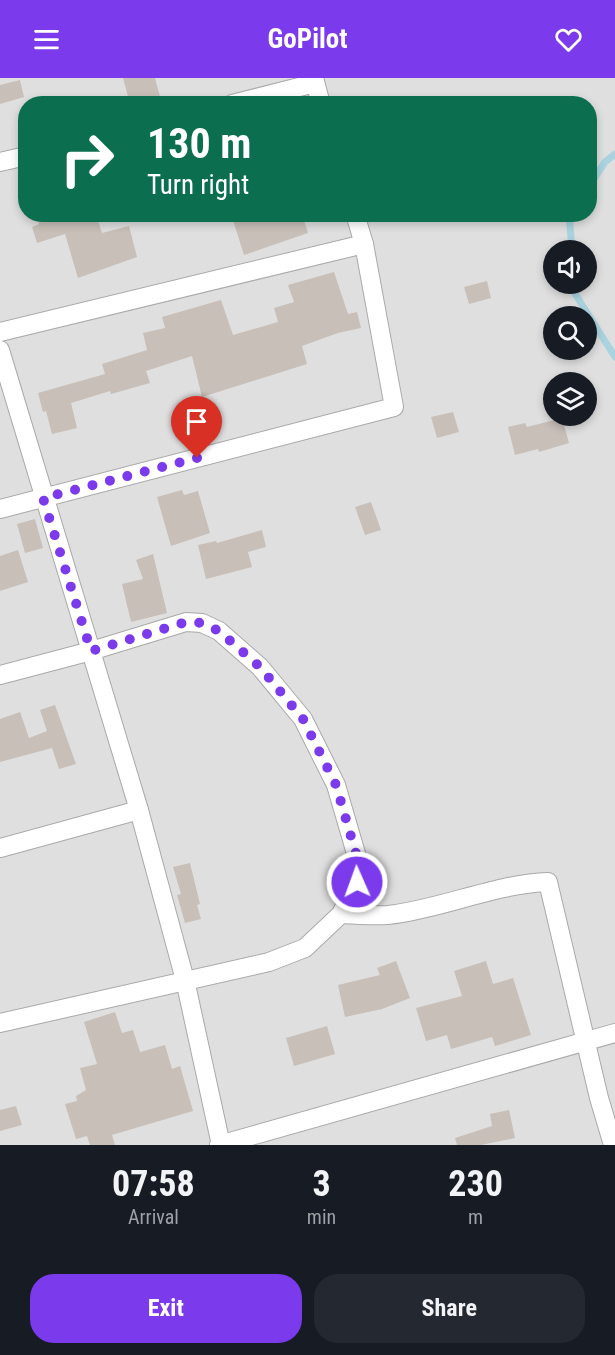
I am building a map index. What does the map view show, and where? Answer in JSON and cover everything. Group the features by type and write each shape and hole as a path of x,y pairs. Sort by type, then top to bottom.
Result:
{"street":[{"path":"259,96 314,80 319,96"},
{"path":"0,162 18,158"},
{"path":"0,509 394,407 364,244 357,222"},
{"path":"0,332 364,244"},
{"path":"0,350 139,810 185,980 220,1145 615,1033"},
{"path":"0,675 91,651 186,622 202,623 219,631 260,667 303,719 336,785 357,857 357,882 341,914 305,948 269,962 0,1023"},
{"path":"0,848 139,810"},
{"path":"341,914 388,915 532,882 548,882 599,1098 613,1145"}],"shaded area":[{"path":"0,78 615,78 615,1145 0,1145"}],"building":[{"path":"123,78 155,78 160,96 128,96"},
{"path":"20,80 24,96 18,96 18,99 0,104 0,85"},
{"path":"38,222 99,222 102,233 129,226 137,257 78,278 65,234 37,243 32,227 39,224"},
{"path":"234,222 305,222 308,233 244,255"},
{"path":"334,272 348,314 357,312 361,328 338,333 302,346 307,364 202,397 192,356 146,371 150,383 111,394 110,391 71,403 77,428 52,434 38,393 105,374 102,364 147,350 143,333 165,328 162,317 221,300 233,335 278,322 274,308 294,302 288,285"},
{"path":"487,281 491,298 469,304 464,287"},
{"path":"453,412 459,432 437,438 431,417"},
{"path":"525,423 527,427 543,423 543,426 564,426 569,443 539,452 538,449 515,455 508,427"},
{"path":"182,490 184,495 198,491 210,533 171,546 157,497"},
{"path":"371,502 381,530 365,535 355,507"},
{"path":"35,519 43,548 25,553 17,524"},
{"path":"262,530 266,547 248,552 252,567 206,579 198,545 216,541 217,543"},
{"path":"18,550 28,582 0,591 0,556"},
{"path":"153,554 167,613 131,622 122,584 143,579 136,560"},
{"path":"55,705 76,764 59,769 52,748 0,762 0,719 20,712 29,738 47,731 40,710"},
{"path":"190,863 200,904 197,905 201,919 185,923 177,895 181,894 173,867"},
{"path":"396,961 410,998 382,1009 345,1017 338,985 380,975 377,968"},
{"path":"486,961 493,984 513,978 531,1035 495,1046 492,1037 451,1049 447,1035 426,1041 416,1008 462,996 454,971"},
{"path":"115,1012 122,1033 133,1030 140,1052 165,1045 172,1069 180,1066 193,1111 112,1135 115,1145 90,1145 87,1136 76,1139 65,1104 77,1101 76,1096 86,1090 80,1068 97,1064 84,1022"},
{"path":"327,1026 335,1054 294,1066 286,1038"},
{"path":"16,1106 22,1125 0,1131 0,1110"},
{"path":"509,1110 515,1138 481,1145 457,1145 455,1138 492,1126 490,1114"}],"waterway":[{"path":"597,174 605,162 615,154"},
{"path":"570,222 571,240"},
{"path":"575,294 615,357"}],"route":[{"path":"197,458 43,498 91,651 186,622 202,623 219,631 260,667 303,719 336,785 357,857 357,882"}]}
